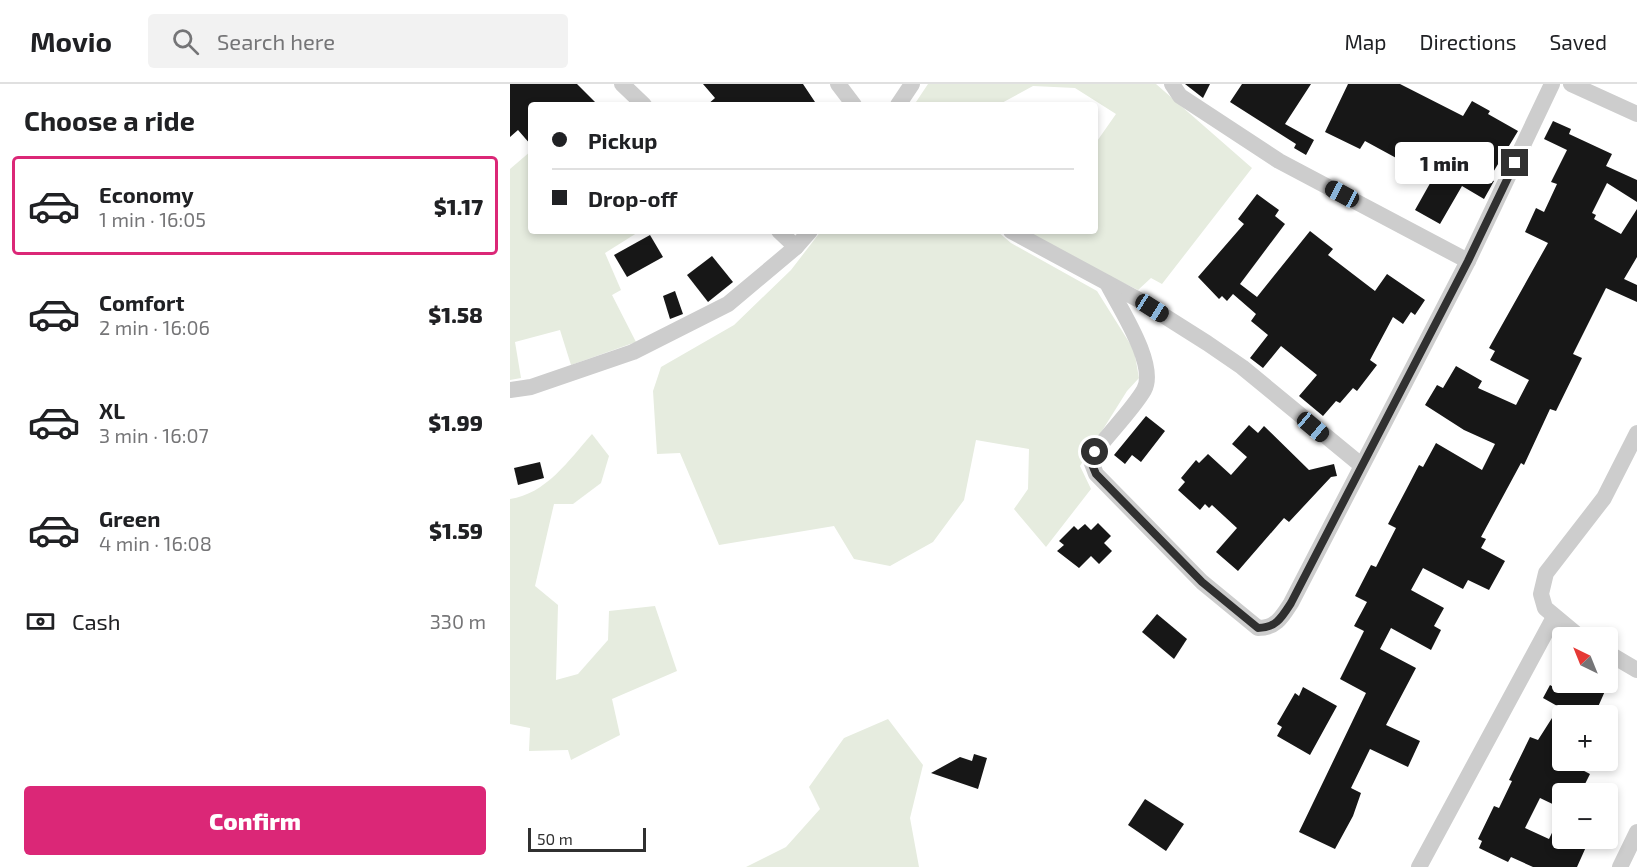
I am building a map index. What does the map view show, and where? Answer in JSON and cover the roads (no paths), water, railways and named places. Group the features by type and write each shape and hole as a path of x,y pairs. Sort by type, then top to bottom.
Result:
{"street":[{"path":"622,84 641,102"},
{"path":"838,84 852,102"},
{"path":"903,102 912,84"},
{"path":"1172,84 1180,96 1279,161 1468,261"},
{"path":"1107,283 1143,354 1148,371 1145,389 1095,452 1091,462 1096,474 1202,582 1258,628 1270,628 1282,618 1468,261 1552,84"},
{"path":"1570,84 1637,114"},
{"path":"782,234 796,247"},
{"path":"510,390 531,387 633,352 728,304 796,247 807,234"},
{"path":"1017,234 1139,300 1242,367 1361,465"},
{"path":"1567,627 1545,608 1541,594 1546,573 1604,498 1637,433"},
{"path":"1419,867 1554,617"},
{"path":"1618,659 1637,670"},
{"path":"1620,867 1637,832"}]}
